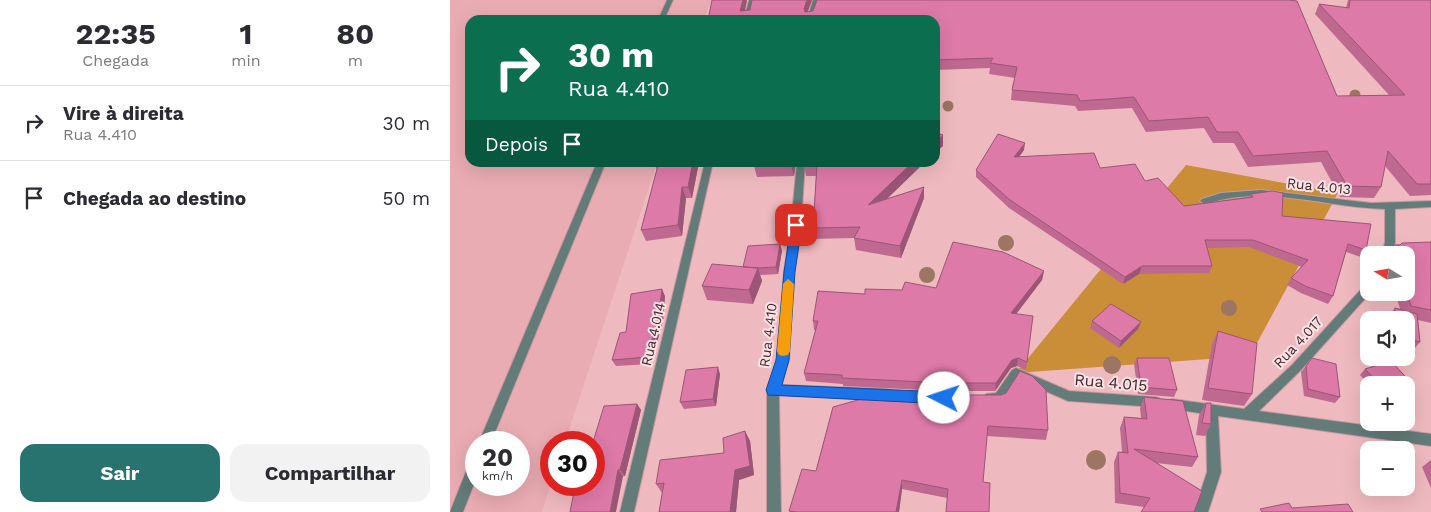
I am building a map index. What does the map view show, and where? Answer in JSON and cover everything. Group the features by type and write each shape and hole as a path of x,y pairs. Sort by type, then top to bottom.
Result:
{"street":[{"path":"664,15 670,0"},
{"path":"748,15 752,0"},
{"path":"812,15 816,0"},
{"path":"490,431 600,167"},
{"name":"Rua 4.014","path":"627,512 708,167"},
{"name":"Rua 4.410","path":"774,512 773,390 783,360 789,272 796,225 801,167"},
{"name":"Rua 4.013","path":"1205,201 1217,196 1245,193 1390,206 1431,204"},
{"path":"1389,246 1390,206"},
{"name":"Rua 4.017","path":"1246,415 1296,368 1360,298"},
{"name":"Rua 4.015","path":"981,398 999,398 1016,373 1068,396 1162,402 1431,440"},
{"path":"773,390 898,395"},
{"path":"1201,512 1214,472 1212,409"},
{"path":"456,512 465,490"}],"shaded area":[{"path":"450,0 711,0 706,15 465,15 465,167 656,167 569,431 540,431 540,496 547,496 542,512 450,512"},
{"path":"1186,165 1338,193 1250,356 1016,373"}],"building":[{"path":"712,0 743,0 740,11 750,10 752,0 807,0 805,12 813,11 817,0 1289,0 1297,1 1337,96 1405,95 1319,4 1349,8 1350,0 1431,0 1431,184 1417,184 1388,151 1381,187 1347,186 1327,151 1253,156 1238,132 1217,132 1208,117 1149,121 1134,97 1080,101 1077,95 1012,90 1017,67 990,63 993,58 940,60 940,15 709,15"},
{"path":"998,134 1025,143 1014,157 1094,153 1100,168 1135,164 1145,181 1158,178 1184,206 1253,197 1251,194 1272,191 1283,193 1282,216 1371,224 1367,246 1360,246 1360,248 1348,244 1333,296 1305,286 1291,278 1308,260 1253,240 1205,240 1212,266 1142,266 1125,277 1010,200 976,170"},
{"path":"657,167 692,167 688,187 682,187 678,225 641,230"},
{"path":"817,167 908,167 868,205 924,187 900,246 854,238 860,227 813,228"},
{"path":"953,242 1003,252 1044,271 1011,313 1033,316 1027,362 1018,358 1012,360 996,383 944,383 842,378 842,375 804,373 818,321 813,321 818,291 865,294 865,289 902,290 905,282 936,288"},
{"path":"1431,242 1431,310 1411,306 1409,301 1415,301 1415,246 1393,245 1400,245 1402,243"},
{"path":"780,244 776,267 743,267 748,246"},
{"path":"712,264 758,268 749,290 702,286"},
{"path":"662,289 659,314 647,357 612,360 620,333 626,332 631,294"},
{"path":"1111,304 1141,322 1121,341 1092,321"},
{"path":"1395,308 1406,311 1395,311"},
{"path":"1415,313 1417,314 1420,342 1415,341"},
{"path":"1218,331 1257,343 1252,394 1208,388"},
{"path":"1137,358 1169,358 1177,390 1141,387"},
{"path":"1312,358 1336,364 1340,397 1308,389 1306,366"},
{"path":"1375,366 1396,366 1405,376 1372,376 1365,369"},
{"path":"718,367 713,399 680,402 686,370"},
{"path":"1020,371 1032,376 1046,390 1048,430 988,426 983,482 990,483 989,512 946,512 948,489 902,480 896,512 789,511 802,469 816,471 833,407 872,396 872,392 1001,395 1006,393"},
{"path":"1144,397 1183,401 1198,457 1134,449 1202,491 1194,512 1141,512 1150,498 1120,493 1118,452 1128,453 1124,417 1147,419"},
{"path":"1206,403 1211,403 1211,424 1202,423"},
{"path":"637,404 620,470 618,470 610,512 570,512 573,496 605,496 605,431 596,431 604,406"},
{"path":"745,431 750,466 735,470 730,512 659,512 664,483 656,484 660,460 724,453 723,438"},
{"path":"1289,503 1292,508 1348,504 1353,512 1262,512 1260,509"}],"slow traffic":[{"path":"783,351 788,284"}],"route":[{"path":"796,225 789,272 783,360 773,390 944,398"}]}
